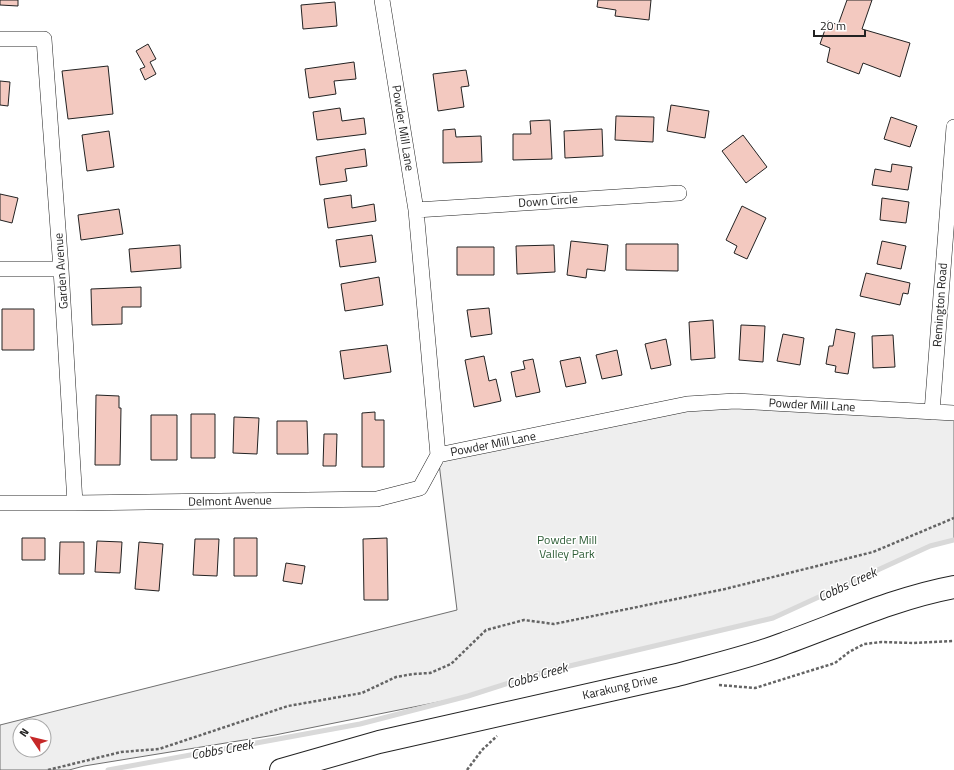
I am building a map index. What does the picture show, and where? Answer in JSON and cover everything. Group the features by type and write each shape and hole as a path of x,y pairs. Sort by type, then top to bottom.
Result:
{"street":[{"name":"Powder Mill Lane","path":"382,0 416,210 438,455 687,404 735,401 954,413"},
{"name":"Garden Avenue","path":"0,39 44,39 61,269 75,503"},
{"name":"Remington Road","path":"932,412 954,127"},
{"name":"Down Circle","path":"416,210 680,193"},
{"path":"0,269 61,269"},
{"name":"Delmont Avenue","path":"0,503 377,499 420,488 438,455"},
{"name":"Karakung Drive","path":"281,770 379,742 720,664 769,649 920,595 954,587"}],"path":[{"path":"48,770 121,752 159,749 288,706 362,693 396,677 430,673 451,664 486,630 524,620 554,624 725,589 873,552 954,518"}],"green space":[{"name":"Powder Mill Valley Park","path":"687,404 954,413 954,540 930,546 773,618 595,660 468,696 275,735 84,766 69,770 0,770 0,725 12,722 12,758 52,758 52,718 28,718 457,610 438,455"}],"building":[{"path":"0,0 18,0 18,6 0,5"},
{"path":"598,0 651,0 649,20 615,16 616,10 597,7"},
{"path":"847,0 872,0 862,29 910,43 900,77 863,63 859,74 827,62 830,48 820,44 828,21 838,25"},
{"path":"335,2 337,26 303,29 301,5"},
{"path":"148,44 156,59 150,62 156,74 145,80 140,69 145,67 136,51"},
{"path":"354,62 356,79 334,81 336,94 309,98 305,69"},
{"path":"108,66 113,114 68,119 62,71"},
{"path":"466,70 469,86 461,87 464,107 438,111 433,74"},
{"path":"0,81 10,82 8,106 0,105"},
{"path":"671,105 709,111 705,138 667,131"},
{"path":"340,108 342,121 364,118 366,134 317,140 313,112"},
{"path":"616,116 654,117 653,142 615,140"},
{"path":"891,117 917,126 910,147 884,139"},
{"path":"550,120 552,159 513,160 513,134 531,134 530,121"},
{"path":"455,129 456,137 481,136 482,162 443,163 443,130"},
{"path":"602,129 603,156 565,158 564,131"},
{"path":"109,131 114,167 87,171 82,135"},
{"path":"743,135 767,167 746,183 722,151"},
{"path":"365,149 367,166 345,169 347,181 320,185 316,157"},
{"path":"892,164 912,167 908,190 872,185 875,169 891,172"},
{"path":"0,194 18,198 12,223 0,220"},
{"path":"351,195 352,208 374,204 376,221 328,228 324,199"},
{"path":"882,198 909,202 906,223 880,220"},
{"path":"742,206 766,218 747,259 734,253 737,246 726,240"},
{"path":"119,209 123,234 81,240 78,215"},
{"path":"372,235 376,262 340,267 336,240"},
{"path":"571,241 608,245 605,271 587,269 586,278 567,275"},
{"path":"882,241 906,246 901,269 877,264"},
{"path":"626,244 678,244 678,271 626,270"},
{"path":"180,245 181,268 131,272 129,249"},
{"path":"554,245 555,272 517,274 516,246"},
{"path":"457,247 494,247 494,275 457,275"},
{"path":"866,273 910,283 908,294 903,293 900,305 860,296"},
{"path":"379,277 383,305 345,311 341,284"},
{"path":"141,287 141,307 122,307 122,324 92,325 91,289"},
{"path":"489,308 492,334 471,337 467,310"},
{"path":"2,309 34,309 34,350 2,350"},
{"path":"713,320 715,358 691,360 689,322"},
{"path":"741,325 765,326 763,362 739,360"},
{"path":"836,329 855,333 848,374 835,372 836,366 826,364 829,346 833,346"},
{"path":"783,334 804,338 800,365 777,361"},
{"path":"893,335 895,367 873,368 872,336"},
{"path":"666,339 671,365 651,369 645,344"},
{"path":"387,345 391,372 344,379 340,351"},
{"path":"617,350 622,375 602,379 596,355"},
{"path":"484,356 489,381 496,379 501,401 474,407 465,360"},
{"path":"580,357 586,383 566,387 560,361"},
{"path":"533,359 540,392 516,397 511,372 525,369 523,361"},
{"path":"96,395 119,396 119,408 121,408 120,465 95,465"},
{"path":"375,412 375,420 384,420 384,467 362,467 362,413"},
{"path":"191,414 215,414 215,458 191,458"},
{"path":"151,415 177,415 177,460 151,460"},
{"path":"234,417 259,418 257,454 233,453"},
{"path":"277,421 307,421 308,454 277,454"},
{"path":"324,434 337,434 336,466 323,466"},
{"path":"22,538 45,538 45,560 22,560"},
{"path":"234,538 257,538 257,576 234,576"},
{"path":"387,538 388,600 364,600 363,539"},
{"path":"195,539 219,539 217,576 193,575"},
{"path":"97,541 122,542 120,573 95,572"},
{"path":"60,542 84,542 84,574 59,574"},
{"path":"139,542 163,544 159,591 135,589"},
{"path":"286,563 305,566 302,584 283,581"}],"waterway":[{"name":"Cobbs Creek","path":"108,770 360,724 468,696 544,672 773,618 930,546 954,540"}]}
